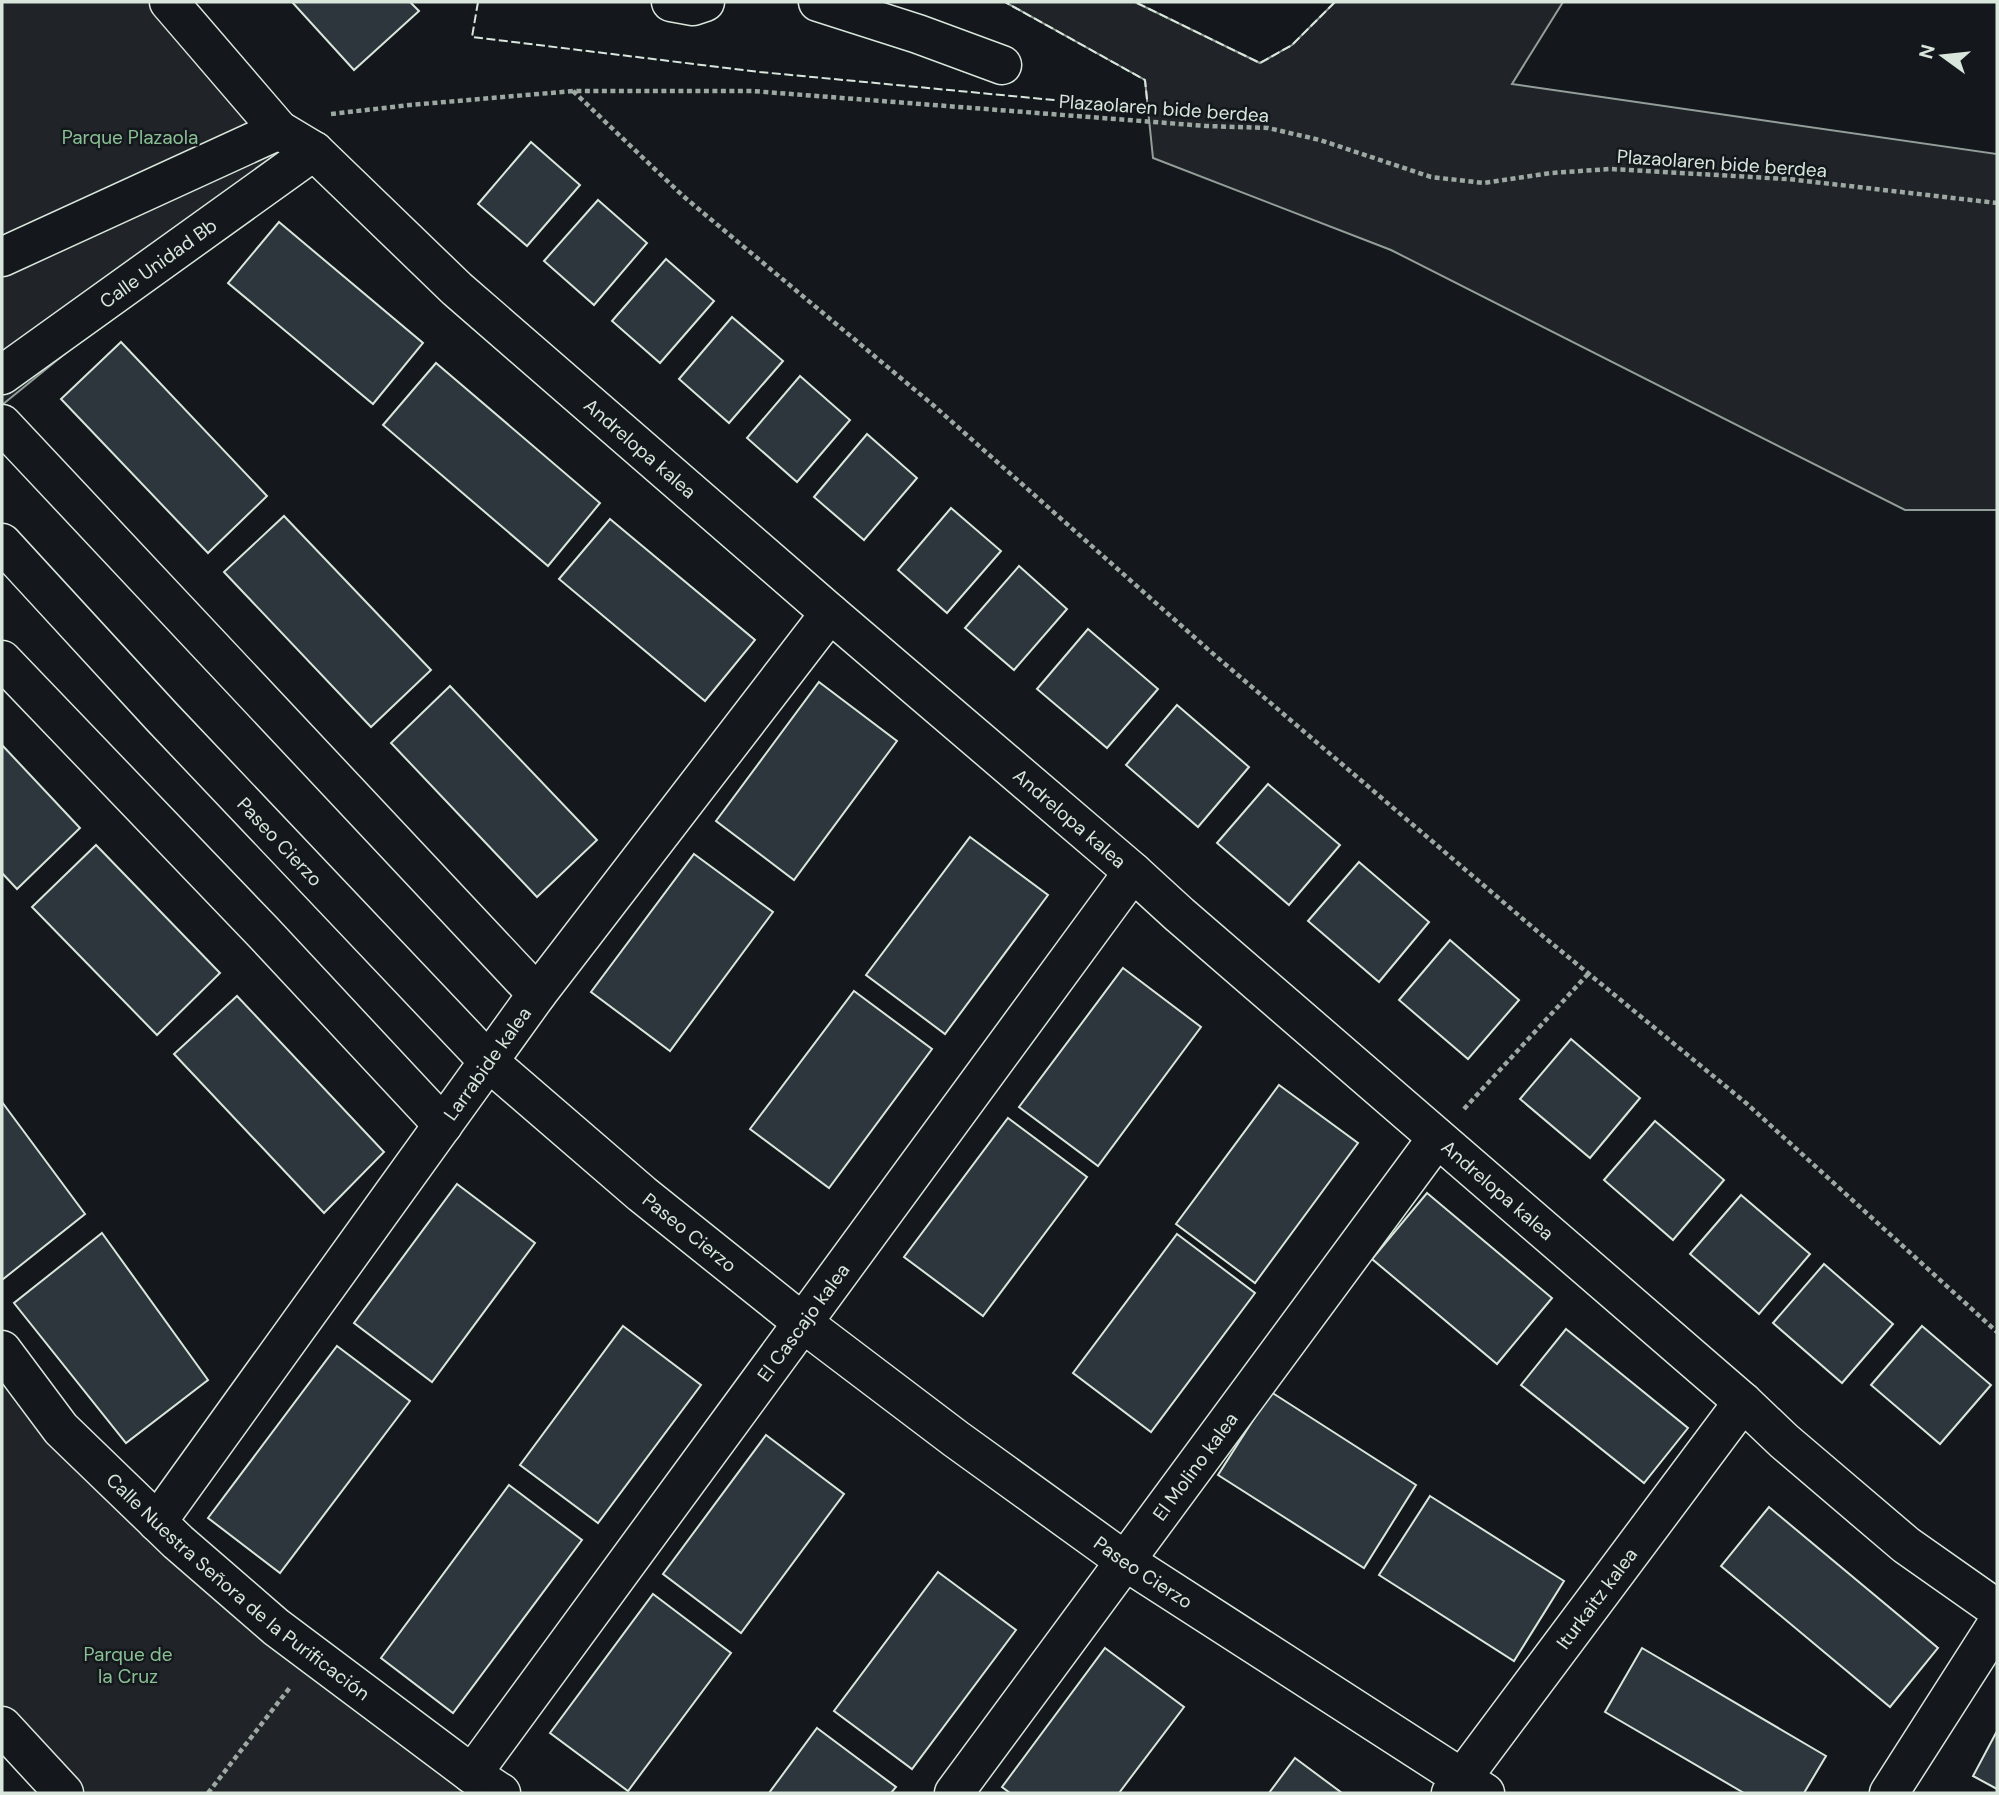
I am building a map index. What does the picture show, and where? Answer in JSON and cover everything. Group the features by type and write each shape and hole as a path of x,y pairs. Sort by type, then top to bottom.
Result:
{"street":[{"name":"Andrelopa kalea","path":"169,2 279,130 314,151 457,289 1133,872 1743,1402 1784,1441 1906,1545 1997,1609"},
{"path":"671,2 694,6 705,2"},
{"path":"818,2 918,34 1002,65"},
{"path":"2,257 279,130"},
{"name":"Calle Unidad Bb","path":"2,375 314,151"},
{"path":"2,424 537,994"},
{"name":"Paseo Cierzo","path":"2,543 162,717 489,1062 642,1194 803,1323 956,1439 1125,1561 1466,1789"},
{"name":"Larrabide kalea","path":"157,1521 537,994 830,613"},
{"path":"2,660 443,1125"},
{"name":"El Cascajo kalea","path":"487,1784 803,1323 1133,872"},
{"name":"El Molino kalea","path":"954,1793 1437,1138"},
{"name":"Calle Nuestra Señora de la Purificación","path":"2,1350 61,1429 157,1521 276,1627 487,1784"},
{"name":"Iturkaitz kalea","path":"1466,1789 1743,1402"},
{"path":"1889,1793 1997,1624"},
{"path":"2,1726 64,1793"}],"path":[{"name":"Plazaolaren bide berdea","path":"279,130 337,113 573,91 752,91 1206,126 1268,128 1320,140 1431,177 1484,183 1551,173 1610,169 1788,179 1997,202"},
{"path":"573,91 683,196 933,405 1211,652 1588,973 1746,1103 1997,1332"},
{"path":"1437,1138 1588,973"},
{"path":"208,1793 314,1655"}],"green space":[{"name":"Parque Plazaola","path":"2,2 178,2 314,151 2,405"},
{"path":"1005,2 1135,2 1260,63 1292,45 1335,2 1563,2 1512,84 1997,154 1997,510 1905,510 1391,250 1153,158 1145,80"},
{"name":"Parque de la Cruz","path":"2,1352 61,1429 502,1793 64,1793 2,1726"}],"building":[{"path":"292,2 410,2 419,11 354,70"},
{"path":"531,142 580,185 527,246 478,204"},
{"path":"598,200 647,243 594,305 544,261"},
{"path":"279,222 423,343 373,404 228,283"},
{"path":"666,259 714,301 660,363 612,321"},
{"path":"732,317 783,361 729,423 679,379"},
{"path":"121,342 267,496 208,553 61,399"},
{"path":"436,363 600,503 548,566 383,425"},
{"path":"800,376 850,420 797,482 747,438"},
{"path":"867,434 917,478 864,540 814,497"},
{"path":"951,508 1001,551 947,613 898,570"},
{"path":"284,516 431,670 371,727 224,572"},
{"path":"610,519 755,640 705,701 559,579"},
{"path":"1019,566 1067,609 1014,670 965,628"},
{"path":"1088,629 1158,689 1107,748 1037,689"},
{"path":"819,682 897,741 794,880 716,821"},
{"path":"450,686 597,840 537,897 391,743"},
{"path":"1177,705 1249,767 1198,827 1126,765"},
{"path":"2,745 80,828 17,889 2,873"},
{"path":"1268,784 1340,845 1289,905 1217,843"},
{"path":"970,837 1048,895 945,1034 866,975"},
{"path":"96,845 220,973 157,1035 32,907"},
{"path":"694,854 773,912 670,1051 591,992"},
{"path":"1359,862 1429,922 1379,982 1308,921"},
{"path":"1450,940 1519,1000 1468,1059 1399,1000"},
{"path":"1123,968 1201,1027 1098,1166 1019,1107"},
{"path":"854,991 932,1049 829,1188 750,1129"},
{"path":"237,996 384,1152 324,1213 174,1054"},
{"path":"1571,1039 1640,1098 1590,1158 1520,1099"},
{"path":"1279,1085 1358,1143 1255,1283 1176,1224"},
{"path":"2,1102 85,1214 2,1280"},
{"path":"1008,1118 1087,1177 983,1316 904,1257"},
{"path":"1655,1121 1724,1180 1673,1240 1604,1180"},
{"path":"457,1184 535,1243 432,1382 354,1323"},
{"path":"1427,1193 1552,1298 1497,1364 1372,1259"},
{"path":"1741,1195 1810,1254 1759,1314 1690,1254"},
{"path":"102,1233 208,1380 126,1443 14,1303"},
{"path":"1177,1234 1255,1293 1151,1432 1073,1373"},
{"path":"1824,1264 1893,1324 1842,1383 1773,1323"},
{"path":"623,1326 701,1385 598,1523 520,1465"},
{"path":"1922,1326 1991,1385 1940,1444 1871,1385"},
{"path":"1566,1329 1688,1428 1644,1483 1521,1385"},
{"path":"337,1346 410,1401 280,1573 208,1518"},
{"path":"1271,1392 1416,1485 1364,1568 1218,1475"},
{"path":"766,1435 844,1494 741,1633 663,1574"},
{"path":"509,1485 582,1540 453,1713 381,1658"},
{"path":"1430,1496 1564,1581 1514,1661 1379,1575"},
{"path":"1769,1507 1938,1648 1890,1707 1721,1566"},
{"path":"938,1572 1016,1630 912,1769 834,1711"},
{"path":"653,1594 731,1653 628,1791 550,1733"},
{"path":"1105,1648 1184,1707 1119,1793 1010,1793 1002,1787"},
{"path":"1642,1648 1826,1756 1804,1793 1744,1793 1605,1712"},
{"path":"817,1728 896,1787 891,1793 769,1793"},
{"path":"1997,1731 1997,1789 1973,1776"},
{"path":"1295,1758 1342,1793 1269,1793"}],"fence":[{"path":"478,2 472,37 760,72 1148,109 1145,80 1005,2"},
{"path":"1137,3 1260,63 1292,45 1335,2"}]}
